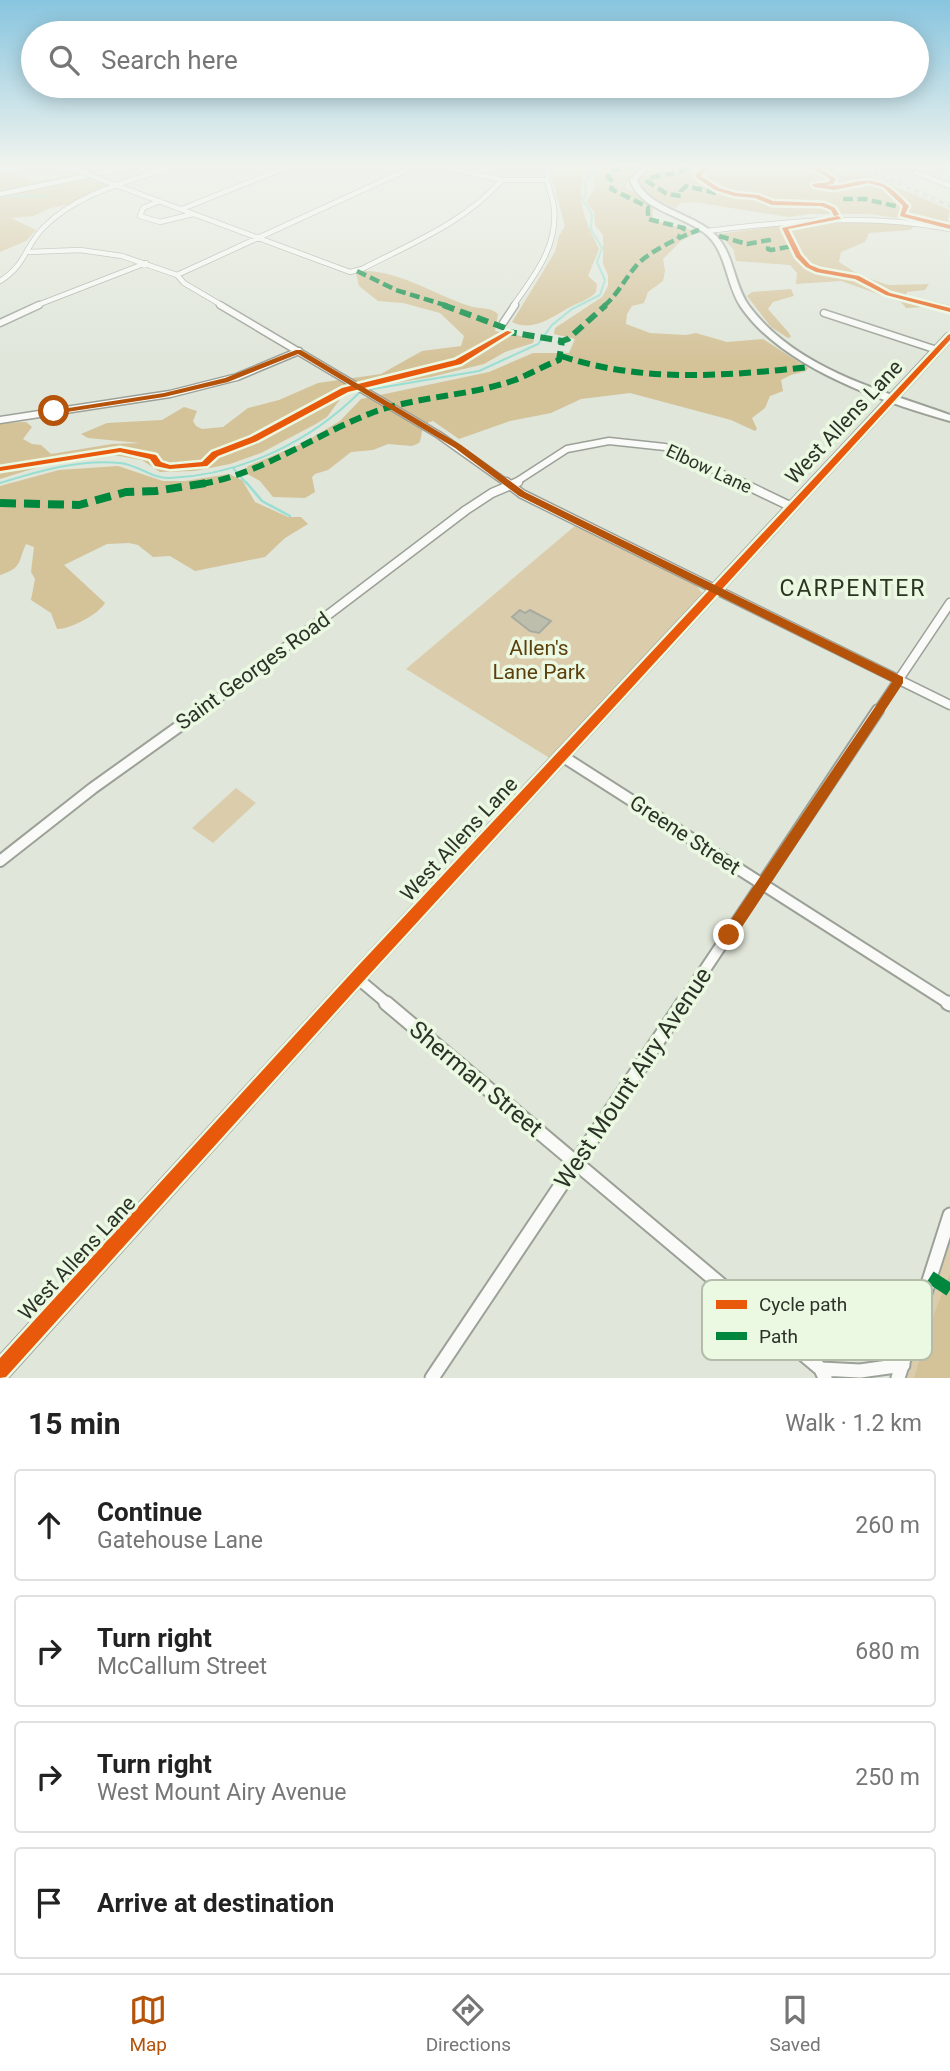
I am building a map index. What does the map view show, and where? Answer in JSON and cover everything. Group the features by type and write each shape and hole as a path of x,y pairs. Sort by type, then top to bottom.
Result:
{"main road":[{"path":"707,231 726,254 738,297 765,329 816,365 893,398 950,418"}],"street":[{"path":"0,281 22,265 41,231"},
{"path":"238,231 353,271 432,231"},
{"path":"177,275 271,231"},
{"path":"503,323 553,243 554,231"},
{"path":"29,252 88,251 146,262 177,275 184,283 439,435 509,486 950,705"},
{"path":"0,323 46,300 146,262"},
{"path":"824,313 937,350"},
{"name":"West Allens Lane","path":"0,1371 356,978 950,336"},
{"path":"0,420 170,394 246,374 299,351"},
{"name":"Elbow Lane","path":"509,486 573,447 600,441 626,442 672,450 719,475 792,507"},
{"name":"Saint Georges Road","path":"0,861 93,788 239,684 466,510 492,493 509,486"},
{"name":"West Mount Airy Avenue","path":"432,1378 950,603"},
{"name":"Greene Street","path":"562,756 950,1004"},
{"name":"Sherman Street","path":"356,978 714,1280"},
{"path":"930,1280 950,1215"},
{"name":"Sherman Street","path":"808,1360 823,1373 901,1371"}],"green space":[{"name":"Allen's Lane Park","path":"576,525 696,585 702,593 551,759 406,669"},
{"path":"236,788 256,803 213,843 192,828"},
{"path":"950,1243 950,1378 907,1378 913,1360 932,1360 932,1300"}],"shaded area":[{"path":"0,231 35,231 26,241 0,252"},
{"path":"562,231 591,231 599,249 588,276 597,284 596,292 534,325 512,322 555,252"},
{"path":"600,231 698,232 681,241 663,259 663,281 648,292 644,303 632,306 627,314 626,324 650,333 696,333 727,342 763,339 808,368 781,380 783,391 770,396 765,408 752,418 757,429 755,431 731,420 630,393 581,399 551,413 510,421 459,439 433,421 428,422 423,427 419,443 412,446 388,444 373,450 351,452 328,470 315,474 312,477 315,492 305,498 273,497 260,481 244,472 248,466 301,444 340,421 361,399 489,372 533,353 569,353 575,339 554,334 555,328 602,297 608,286 608,275 603,264 603,235"},
{"path":"739,231 892,231 869,233 865,242 841,252 839,262 859,275 888,285 929,284 925,290 907,292 906,295 950,305 950,314 924,307 906,308 901,302 841,281 796,284 797,273 790,265 736,261 733,249 719,234"},
{"path":"363,271 391,275 460,303 492,310 498,314 495,331 530,338 534,340 533,343 505,352 484,364 431,377 353,390 341,398 327,417 314,425 261,453 230,464 194,471 160,472 142,460 113,455 45,465 0,479 0,423 26,422 32,427 23,439 41,445 51,454 112,444 140,443 88,438 81,434 107,423 162,420 184,407 197,411 193,421 196,426 202,429 223,427 248,408 279,400 318,383 381,374 422,351 461,346 464,336 440,313 403,303 378,301 359,286 356,274"},
{"path":"791,289 794,296 773,302 768,309 789,333 791,337 788,338 771,327 747,296 752,292"},
{"path":"118,466 163,481 185,481 229,474 242,480 255,502 288,517 301,517 308,524 285,538 265,557 195,571 170,556 153,557 138,545 107,544 64,565 105,603 83,620 57,629 51,613 31,600 35,579 31,572 34,547 26,544 16,567 0,575 0,486 59,470"},
{"path":"950,1274 950,1378 914,1378 919,1360 932,1360 932,1319"}],"building":[{"path":"520,610 525,613 530,610 551,621 539,633 530,631 512,617"}],"waterway":[{"path":"367,390 479,371 538,344 552,325 572,309 600,295 605,280 597,262 602,248 592,231"},
{"path":"0,483 44,470 105,462 127,464 163,478 223,470 273,453 297,440 319,426 360,392"},
{"path":"233,468 247,484"},
{"path":"246,482 262,501 290,516"}],"marked path":[{"path":"678,239 682,231"},
{"path":"506,335 509,332 562,341 568,339 618,294 637,264 695,231"},
{"path":"719,236 747,244 769,240 768,249 771,250 793,246"},
{"path":"357,271 396,290 418,295 505,328"},
{"path":"0,503 79,505 126,492 156,491 215,482 257,466 330,430 377,411 514,380 559,360 562,341"},
{"path":"561,356 582,363 658,375 730,376 809,367"},
{"path":"930,1277 950,1290"}],"cycle path":[{"path":"787,231 798,256 818,271 857,277 888,294 950,310"},
{"path":"0,469 120,450 153,457 158,464 170,467 204,464 215,454 254,439 345,390 458,362 509,332"},
{"path":"0,1371 362,972 950,336"}],"district":[{"name":"CARPENTER","path":"853,588"}],"route":[{"path":"54,411 164,395 228,380 299,351 458,447 522,494 899,680 729,935"}]}
